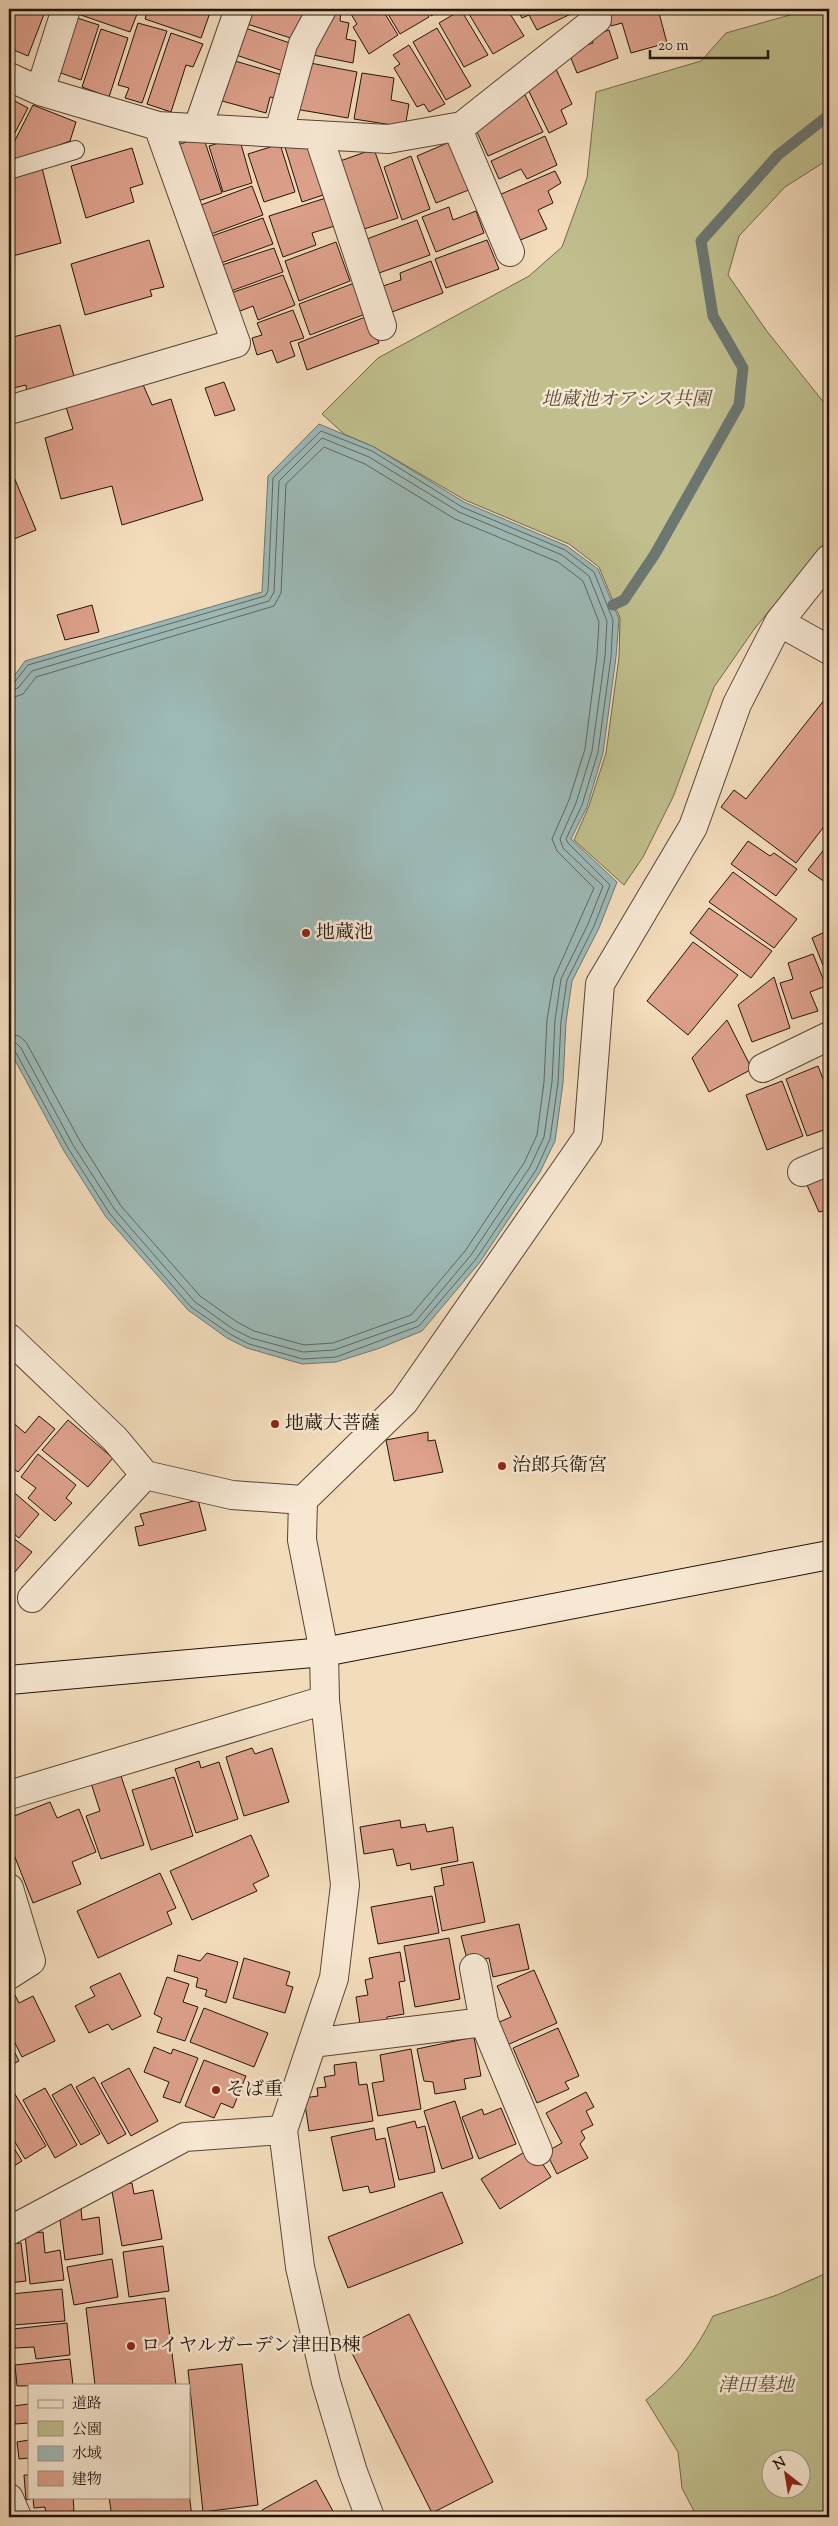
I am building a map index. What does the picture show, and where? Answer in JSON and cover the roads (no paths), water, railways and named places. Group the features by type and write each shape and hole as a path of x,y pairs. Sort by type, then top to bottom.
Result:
{"street":[{"path":"40,91 66,9"},
{"path":"198,127 239,9"},
{"path":"278,132 303,44 322,9"},
{"path":"9,77 40,91 158,126 388,139 462,126 597,19 596,9"},
{"path":"9,410 236,344 158,126"},
{"path":"457,127 510,252"},
{"path":"318,135 382,326"},
{"path":"370,2517 353,2472 326,2382 302,2276 283,2130 334,1978 345,1885 325,1700 324,1652 302,1540 303,1500 404,1402 588,1137 600,984 693,827 737,704 780,622 829,559"},
{"path":"780,622 829,650"},
{"path":"763,1068 829,1036"},
{"path":"802,1172 829,1161"},
{"path":"9,1338 115,1439 145,1475 232,1495 303,1500"},
{"path":"32,1598 145,1475"},
{"path":"9,1680 324,1652 829,1555"},
{"path":"9,1794 325,1700"},
{"path":"9,1888 32,1961 9,1975"},
{"path":"474,1968 484,2022 538,2151"},
{"path":"312,2043 484,2022"},
{"path":"9,2231 185,2137 283,2130"},
{"path":"9,2498 16,2517"}],"lane":[{"path":"9,170 75,150"}],"water":[{"path":"319,424 374,447 464,502 567,546 598,569 619,619 616,657 603,753 587,807 571,839 617,882 599,928 572,981 566,1022 563,1083 555,1141 540,1172 480,1262 422,1331 380,1348 336,1362 302,1364 247,1348 227,1338 188,1310 106,1217 64,1151 9,1049 9,683 25,661 262,592 268,476"}],"waterway":[{"path":"613,605 624,600 655,554 739,405 743,368 713,316 701,241 778,155 829,115"}],"place":[{"name":"地蔵池","path":"306,933"},
{"name":"地蔵大菩薩","path":"275,1424"},
{"name":"治郎兵衛宮","path":"502,1466"},
{"name":"そば重","path":"216,2090"},
{"name":"ロイヤルガーデン津田B棟","path":"131,2346"}],"park label":[{"name":"地蔵池オアシス共園","path":"626,400"},
{"name":"津田墓地","path":"756,2386"}]}
